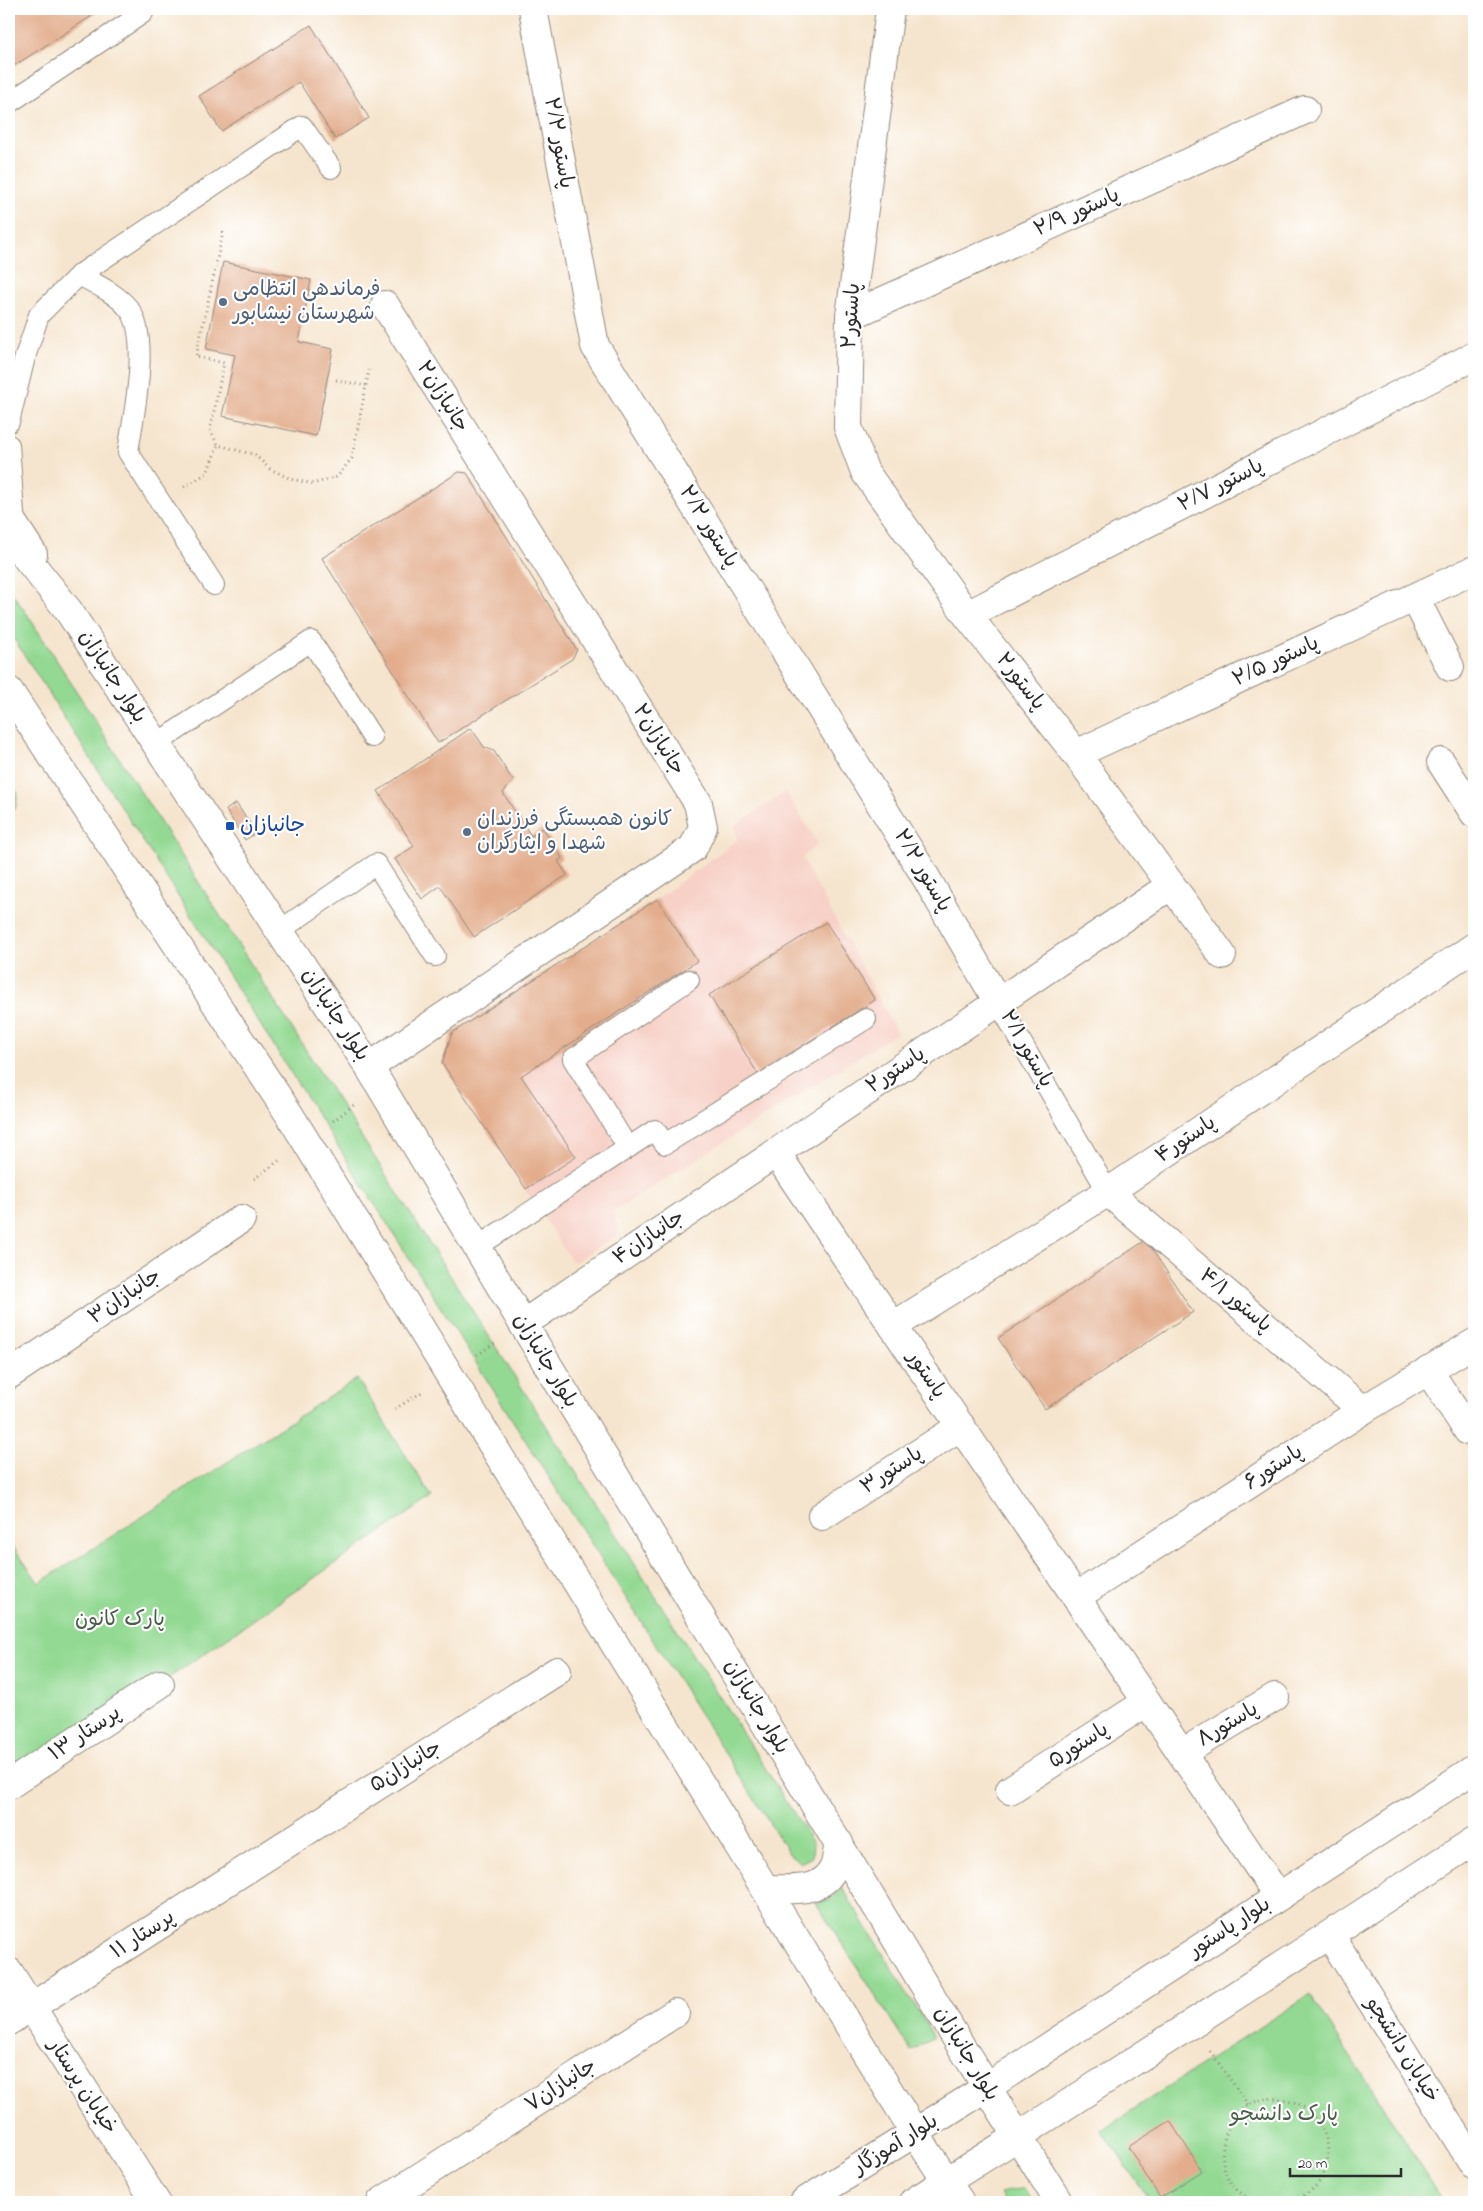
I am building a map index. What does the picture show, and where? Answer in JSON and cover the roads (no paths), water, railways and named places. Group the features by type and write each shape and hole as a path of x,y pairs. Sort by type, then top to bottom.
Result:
{"street":[{"name":"پاستور ۲/۲","path":"534,9 595,346 922,868 998,1002"},
{"name":"پاستور۲","path":"776,1153 1170,886 1076,754 967,615 865,472 848,427 850,316 890,9"},
{"name":"پاستور ۲/۹","path":"850,316 1305,110"},
{"name":"جانبازان۲","path":"369,1066 693,848 703,827 698,803 385,305"},
{"name":"پاستور ۲/۷","path":"967,615 1474,356"},
{"name":"بلوار جانبازان","path":"11,527 68,610 369,1066 523,1324 986,2088 1059,2202"},
{"name":"پاستور ۲/۵","path":"1076,754 1474,570"},
{"path":"1416,598 1450,667"},
{"path":"9,691 296,1125 953,2192"},
{"path":"1441,762 1474,813"},
{"path":"1170,886 1222,956"},
{"name":"پاستور۴","path":"893,1326 1108,1192 1474,946"},
{"name":"جانبازان۴","path":"523,1324 776,1153"},
{"name":"پاستور","path":"776,1153 1278,1896"},
{"name":"پاستور ۴/۱","path":"1108,1192 1363,1410"},
{"name":"جانبازان۳","path":"9,1375 241,1219"},
{"name":"پاستور۶","path":"1076,1597 1363,1410 1474,1343"},
{"path":"1428,1370 1468,1431"},
{"name":"پاستور۳","path":"822,1516 961,1426"},
{"name":"جانبازان۵","path":"255,1863 557,1671"},
{"name":"پرستار ۱۳","path":"9,1785 160,1684"},
{"name":"پاستور۸","path":"1182,1753 1275,1697"},
{"name":"پاستور۵","path":"1010,1790 1147,1702"},
{"name":"بلوار پاستور","path":"986,2088 1474,1769"},
{"path":"913,2202 953,2192 1017,2137 1474,1841"},
{"path":"766,1889 797,1889 815,1886 825,1879 834,1867 839,1843"},
{"name":"پرستار ۱۱","path":"20,2014 255,1863"},
{"name":"خیابان دانشجو","path":"1330,1934 1465,2128 1474,2165"},
{"name":"خیابان پرستار","path":"9,1972 20,2014 156,2202"},
{"name":"جانبازان۷","path":"381,2202 675,2013"},
{"name":"بلوار آموزگار","path":"804,2202 986,2088"}],"lane":[{"path":"9,103 143,13 140,9"},
{"path":"9,422 25,356 39,315 79,275 302,126 331,168"},
{"path":"79,275 101,286 130,310 140,337 139,376 128,452 214,585"},
{"path":"9,445 11,527"},
{"path":"156,744 311,641 372,737"},
{"path":"279,931 376,864 435,956"},
{"path":"628,1148 572,1059 689,980"},
{"name":"پاستور ۲/۱","path":"998,1002 1108,1192"},
{"path":"477,1247 655,1130 665,1144 866,1018"}],"place":[{"name":"فرماندهی انتظامی شهرستان نیشابور","path":"223,302"},
{"name":"جانبازان","path":"230,826"},
{"name":"کانون همبستگی فرزندان شهدا و ایثارگران","path":"467,832"}],"park label":[{"name":"پارک کانون","path":"120,1620"},
{"name":"پارک دانشجو","path":"1284,2115"}]}
